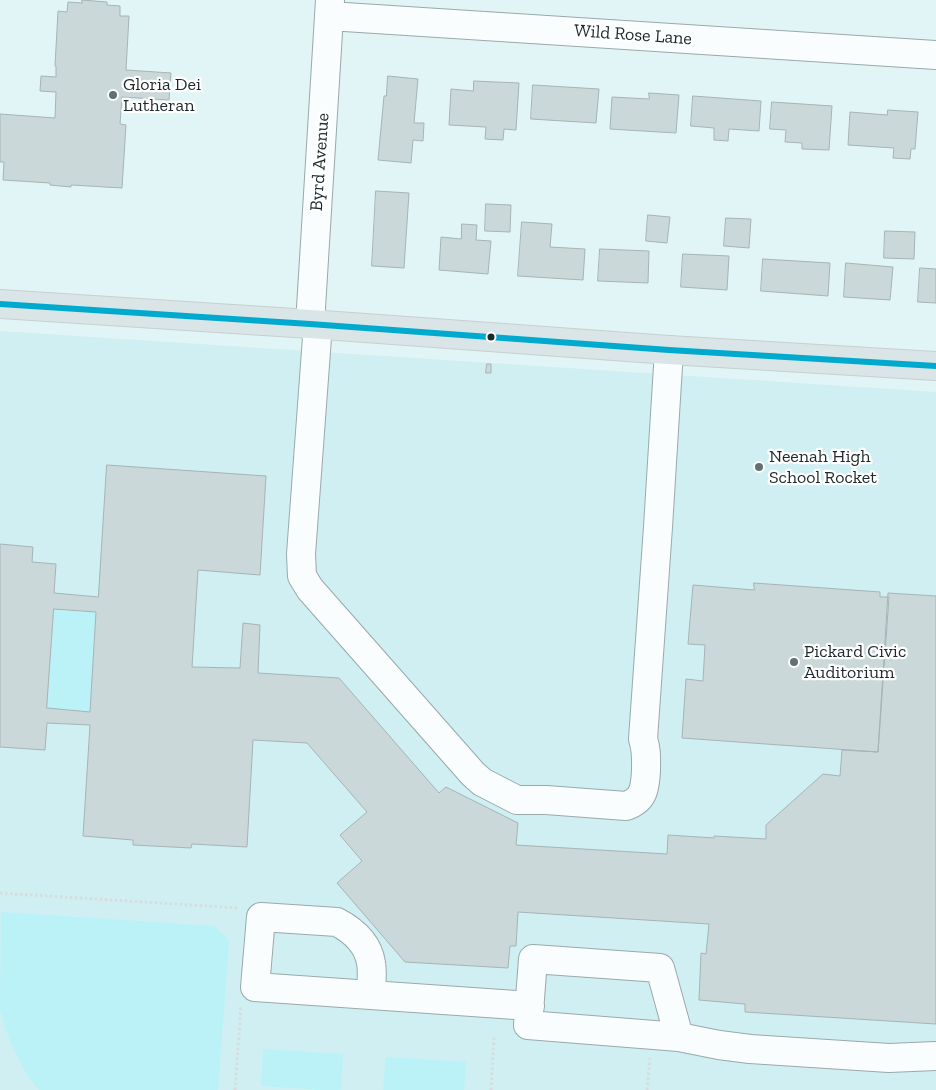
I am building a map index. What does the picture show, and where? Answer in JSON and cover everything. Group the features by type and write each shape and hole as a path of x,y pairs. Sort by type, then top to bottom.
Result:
{"main road":[{"path":"0,304 314,324 669,350 936,366"}],"street":[{"name":"Wild Rose Lane","path":"330,8 936,55"},
{"name":"Byrd Avenue","path":"330,8 301,554 302,576 310,589 473,774 482,782 517,800 546,800 626,806 638,799 645,788 647,752 643,739 669,350"},
{"path":"370,994 372,963 362,940 346,927 337,922 261,917 255,987 530,1006"},
{"path":"666,1036 660,968 533,959 528,1025 666,1036 750,1049 889,1058 936,1056"}],"path":[{"path":"0,893 242,909 261,917"},
{"path":"647,1090 666,1036"},
{"path":"491,1090 494,1037"}],"shaded area":[{"path":"0,331 936,392 936,1090 0,1090"},
{"path":"54,609 96,612 90,712 47,708"},
{"path":"1,912 215,926 229,941 218,1090 39,1090 26,1073 14,1050 0,1010"},
{"path":"263,1049 343,1054 341,1090 261,1086"},
{"path":"386,1057 466,1062 464,1090 383,1090"}],"building":[{"name":"Gloria Dei Lutheran","path":"82,0 107,2 107,5 120,6 120,16 129,16 126,70 171,73 169,100 122,97 120,124 126,125 122,188 71,185 71,187 50,185 50,183 3,180 4,162 0,162 0,114 55,118 56,92 40,91 41,76 56,77 58,11 67,12 68,2 82,3"},
{"path":"388,76 418,79 414,123 424,123 423,141 413,140 411,163 378,160 384,96 386,96"},
{"path":"474,81 519,83 516,130 504,129 503,140 485,139 486,127 449,125 451,89 473,91"},
{"path":"533,85 599,89 596,123 531,119"},
{"path":"649,93 679,95 676,133 610,129 612,97 649,99"},
{"path":"693,96 761,101 759,131 729,129 728,141 714,140 714,128 691,126"},
{"path":"772,102 832,106 829,150 802,149 802,143 785,142 786,130 770,129"},
{"path":"888,110 918,112 915,149 911,149 910,159 893,158 894,148 848,145 850,112 887,115"},
{"path":"376,191 409,193 404,268 372,266"},
{"path":"486,204 511,205 510,232 485,231"},
{"path":"648,215 670,217 667,243 646,241"},
{"path":"726,218 751,219 749,248 724,246"},
{"path":"522,222 552,224 550,247 585,249 583,280 518,276"},
{"path":"462,224 477,225 476,240 491,241 488,274 439,270 441,237 461,239"},
{"path":"885,231 915,232 914,259 884,258"},
{"path":"600,249 649,251 648,283 598,281"},
{"path":"683,254 729,256 727,290 681,287"},
{"path":"763,259 830,263 828,296 761,291"},
{"path":"846,263 893,267 890,300 844,297"},
{"path":"920,268 936,269 936,303 918,302"},
{"path":"487,364 491,364 491,373 486,373"},
{"path":"107,465 266,476 260,575 198,570 192,667 240,668 243,623 260,625 258,673 339,678 439,793 446,787 518,823 516,845 667,854 668,835 766,839 766,825 823,774 840,776 842,750 878,752 888,593 936,596 936,1024 745,1012 745,1004 699,1000 701,953 706,954 709,924 518,912 516,946 510,946 508,968 405,962 337,883 362,861 340,835 367,812 307,743 253,740 247,847 192,844 191,848 133,845 133,840 83,836 90,725 47,723 45,750 0,747 0,544 33,547 32,562 56,564 54,593 98,597","holes":["54,609 96,612 90,712 47,708"]},
{"name":"Pickard Civic Auditorium","path":"754,583 880,592 880,597 889,597 878,752 682,738 686,679 703,681 705,645 688,644 693,585 754,590"}],"transit line":[{"path":"0,304 669,350 936,366"}],"place":[{"name":"Gloria Dei Lutheran","path":"113,95"},
{"name":"Neenah High School Rocket","path":"759,467"},
{"name":"Pickard Civic Auditorium","path":"794,662"}]}
